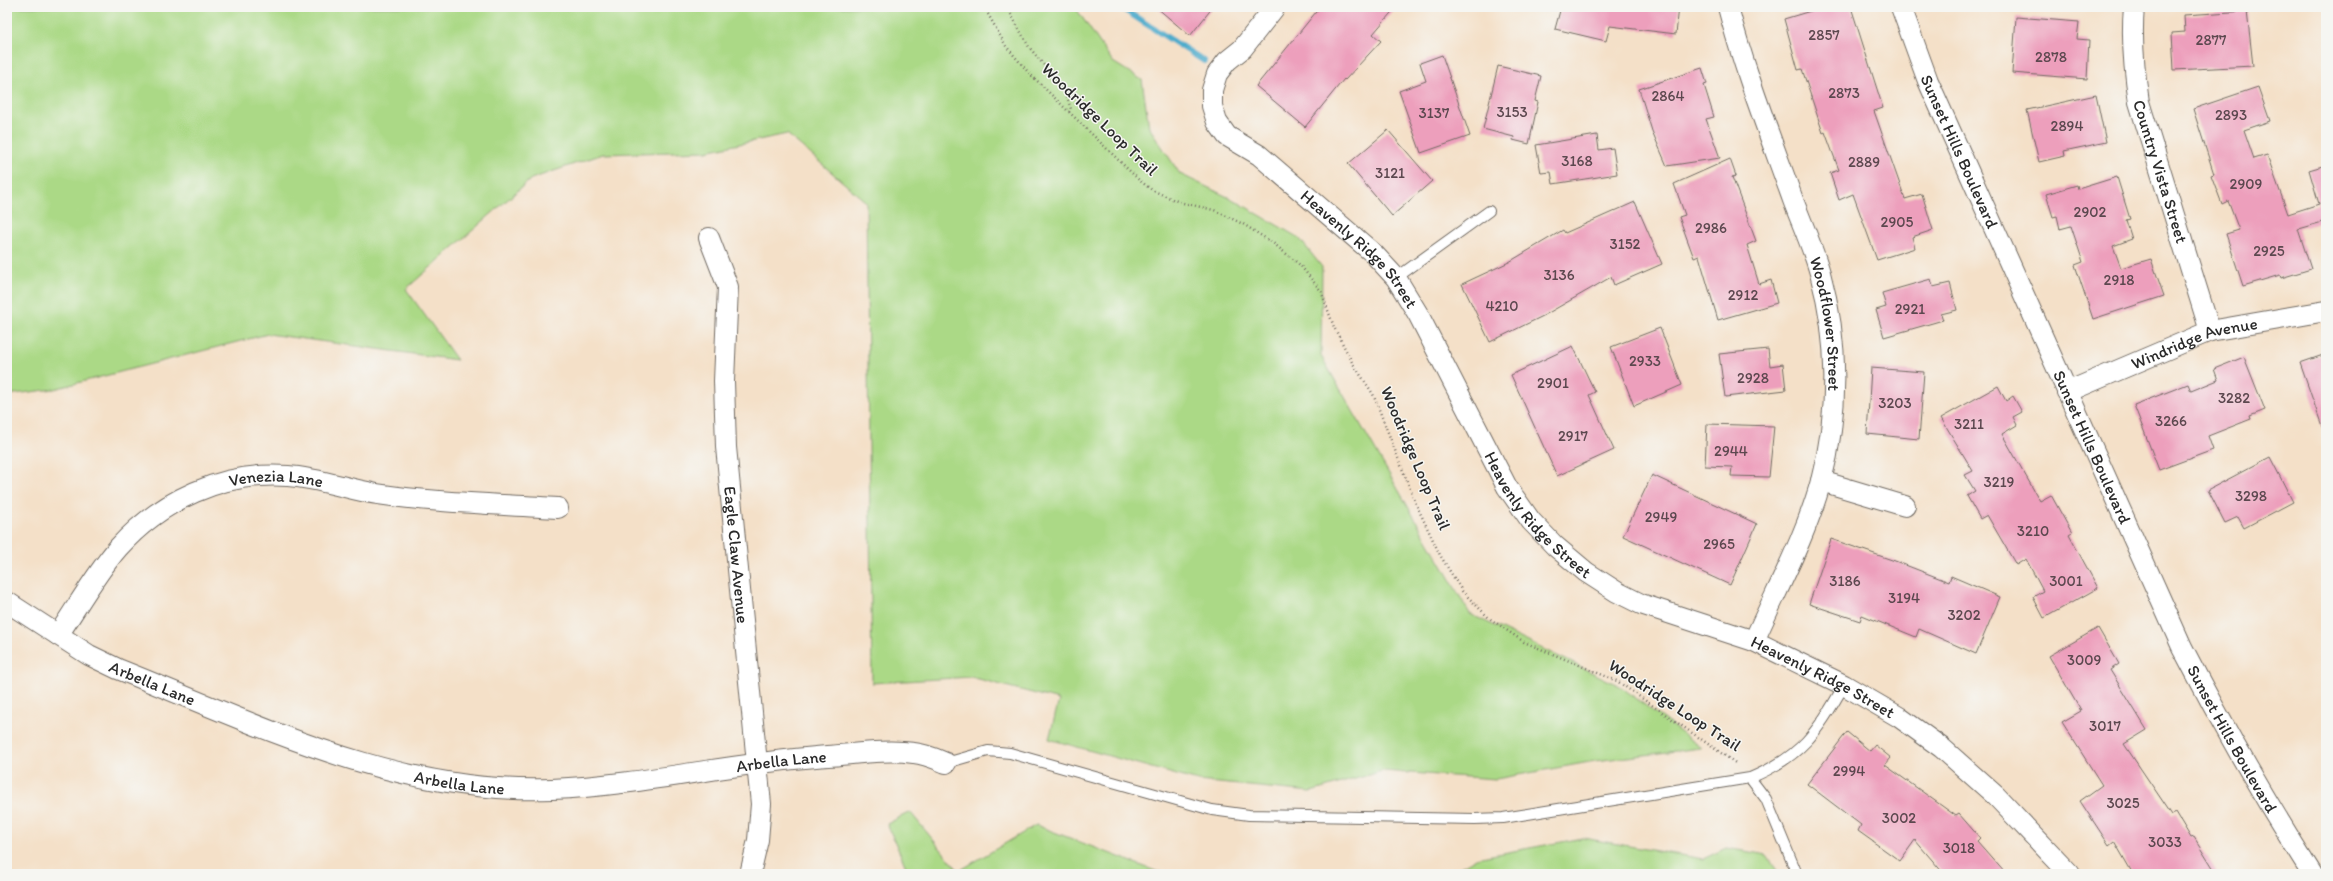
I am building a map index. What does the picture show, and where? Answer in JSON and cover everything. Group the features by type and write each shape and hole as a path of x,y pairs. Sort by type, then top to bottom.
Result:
{"street":[{"name":"Heavenly Ridge Street","path":"1275,7 1242,49 1226,61 1217,74 1212,90 1212,106 1217,122 1227,136 1259,155 1373,253 1396,278 1418,314 1507,487 1531,521 1555,546 1586,572 1617,592 1641,604 1754,642 1844,685 1899,717 1942,748 1996,796 2070,874"},
{"name":"Woodflower Street","path":"1728,7 1739,50 1821,279 1834,354 1835,397 1830,438 1821,481 1807,522 1754,642"},
{"name":"Sunset Hills Boulevard","path":"1901,7 1928,81 2182,647 2248,770 2312,874"},
{"name":"Country Vista Street","path":"2134,7 2132,34 2133,68 2139,102 2210,331"},
{"name":"Eagle Claw Avenue","path":"709,238 728,287 724,381 726,447 761,804 758,840 750,874"},
{"name":"Windridge Avenue","path":"2068,392 2210,331 2326,311"},
{"name":"Venezia Lane","path":"58,635 118,549 140,526 163,508 189,494 222,482 254,476 287,476 319,480 375,493 417,499 558,508"},
{"path":"1821,481 1905,506"},
{"name":"Arbella Lane","path":"7,602 89,655 118,669 332,755 386,770 437,781 496,788 550,789 604,785 758,763 894,751 916,753 946,763"}],"lane":[{"path":"1396,278 1489,211"},
{"path":"946,763 988,751 1010,753 1212,810 1274,816 1503,818 1750,778 1784,762 1800,750 1824,718 1844,685"},
{"path":"1750,778 1766,799 1797,874"}],"path":[{"name":"Woodridge Loop Trail","path":"984,7 1006,46 1028,72 1139,180 1152,190 1179,202 1214,210 1243,224 1273,243 1300,265 1321,291 1334,327 1352,362 1373,394 1416,504 1440,556 1462,591 1489,618 1524,642 1617,681 1687,732 1732,759 1750,778"},
{"path":"1007,7 1029,47 1065,91 1072,109 1069,112"}],"green space":[{"path":"7,7 1075,7 1113,62 1142,80 1149,127 1180,174 1234,200 1299,238 1322,267 1321,356 1470,614 1620,686 1701,748 1595,761 1496,779 1382,771 1311,792 1198,781 1049,739 1059,700 971,677 872,683 866,202 787,134 706,151 603,154 531,179 406,289 457,360 268,334 54,389 7,395"},
{"path":"910,812 959,871 1036,825 1158,872 1182,874 909,874 887,824"},
{"path":"1583,838 1703,859 1726,848 1767,855 1780,874 1449,874 1476,858"}],"building":[{"path":"1156,7 1213,7 1190,36"},
{"path":"1320,7 1396,7 1373,34 1381,41 1345,80 1344,79 1305,127 1256,86"},
{"path":"1561,7 1679,7 1676,34 1610,26 1606,41 1555,29"},
{"path":"1824,7 1851,7 1883,108 1874,111 1905,199 1922,194 1933,230 1912,237 1915,248 1877,260 1853,194 1839,200 1830,173 1839,170 1825,132 1823,133 1802,69 1798,70 1784,19"},
{"path":"2247,11 2253,66 2174,70 2172,33 2185,32 2184,15"},
{"path":"2016,17 2079,22 2077,39 2089,40 2087,79 2012,73"},
{"path":"1442,55 1470,136 1421,153 1399,91 1426,81 1420,63"},
{"path":"1498,66 1541,76 1535,101 1538,102 1529,144 1513,140 1514,137 1483,129"},
{"path":"1702,68 1707,84 1704,85 1714,117 1706,119 1720,158 1667,166 1652,131 1639,89"},
{"path":"2258,87 2270,121 2244,130 2254,159 2267,155 2288,214 2319,204 2309,170 2326,165 2326,221 2298,229 2311,269 2281,278 2280,275 2243,286 2226,234 2239,230 2228,201 2222,204 2211,175 2214,174 2193,109"},
{"path":"2096,95 2106,142 2064,151 2065,156 2039,162 2027,110"},
{"path":"1388,130 1432,181 1392,216 1348,164"},
{"path":"1597,135 1599,150 1613,148 1617,174 1553,184 1551,172 1541,173 1536,145"},
{"path":"1730,159 1736,176 1732,177 1756,241 1747,245 1759,284 1771,280 1777,303 1718,320 1699,256 1694,258 1679,217 1685,215 1674,184"},
{"path":"2117,177 2130,219 2126,220 2132,239 2113,246 2121,268 2151,259 2164,296 2093,319 2075,265 2083,262 2071,226 2060,229 2057,216 2053,217 2046,194 2077,185 2078,189"},
{"path":"1635,202 1662,264 1614,285 1611,277 1543,316 1490,342 1462,284 1509,262 1563,230 1565,233"},
{"path":"1931,279 1933,287 1950,283 1957,310 1941,314 1943,320 1884,337 1876,310 1886,307 1882,293"},
{"path":"1660,328 1682,385 1634,406 1611,347"},
{"path":"1573,346 1595,392 1589,395 1614,450 1557,476 1511,375"},
{"path":"1768,349 1770,366 1783,364 1786,390 1725,397 1719,354"},
{"path":"2326,354 2326,431 2324,432 2300,363"},
{"path":"2244,357 2265,410 2250,416 2251,419 2208,436 2213,450 2159,470 2134,405 2188,384 2191,391 2218,380 2214,369"},
{"path":"1871,368 1924,372 1919,439 1867,434"},
{"path":"1998,386 2006,401 2013,396 2022,412 2013,417 2017,425 2002,434 2040,501 2051,495 2072,533 2069,535 2098,588 2044,618 2033,597 2043,591 2026,559 2016,565 1987,515 1980,519 1967,496 1975,491 1965,475 1973,471 1941,418"},
{"path":"1707,424 1774,426 1769,477 1731,476 1732,467 1705,466"},
{"path":"2270,457 2293,502 2244,528 2238,517 2225,523 2208,490"},
{"path":"1652,475 1757,524 1730,585 1623,536"},
{"path":"1831,539 1895,561 1949,582 1951,576 2000,597 1976,654 1919,629 1916,637 1862,615 1860,621 1809,604"},
{"path":"2098,628 2119,664 2110,670 2147,730 2124,744 2172,815 2176,813 2191,838 2194,837 2217,874 2133,874 2114,841 2109,845 2080,801 2102,785 2062,722 2081,711 2049,656"},
{"path":"1847,732 1870,751 1875,745 1891,758 1885,765 1956,816 1959,814 1980,838 1977,841 2006,874 1944,874 1915,840 1900,861 1858,831 1861,825 1807,784"}],"waterway":[{"path":"1120,7 1204,61"}]}
